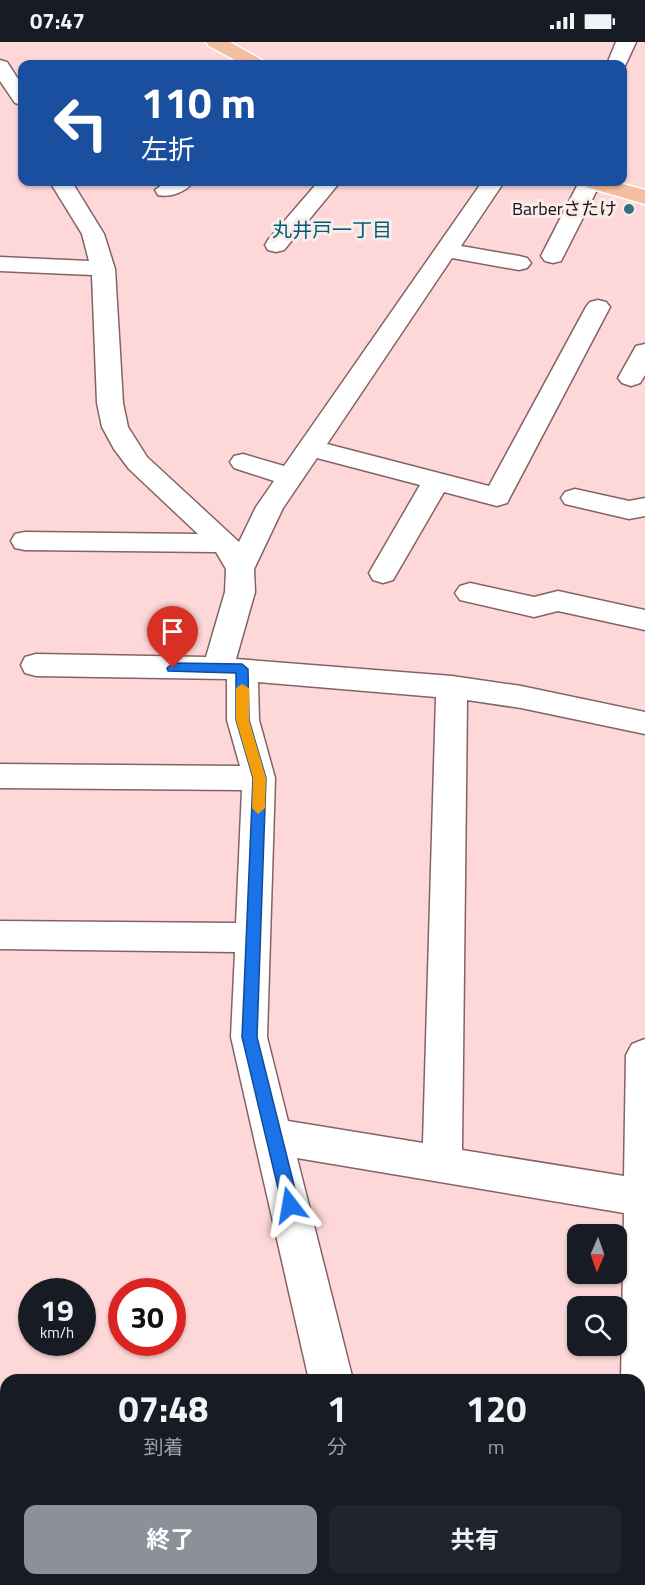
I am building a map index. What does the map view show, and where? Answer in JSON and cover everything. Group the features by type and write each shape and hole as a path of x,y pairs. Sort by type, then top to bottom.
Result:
{"highway":[{"path":"216,42 248,60"},
{"path":"606,186 645,197"}],"street":[{"path":"619,60 626,42 620,42"},
{"path":"0,66 18,93"},
{"path":"64,186 93,234 103,269 110,403 115,427 138,463 225,543 240,569"},
{"path":"276,245 326,186"},
{"path":"330,1374 249,1037 260,778 230,669 240,592 240,569 270,507 490,186"},
{"path":"553,256 590,186"},
{"path":"446,250 519,263"},
{"path":"0,264 103,269"},
{"path":"310,448 497,497 598,307"},
{"path":"631,378 645,351"},
{"path":"243,462 290,477"},
{"path":"383,573 436,481"},
{"path":"575,498 629,510 645,507"},
{"path":"25,541 225,543"},
{"path":"470,593 534,607 558,601 645,620"},
{"path":"36,665 230,669 452,687 521,697 645,723"},
{"path":"442,1165 452,687"},
{"path":"0,776 260,778"},
{"path":"0,935 253,938"},
{"path":"643,1374 645,1055"},
{"path":"273,1136 644,1198"}],"slow traffic":[{"path":"242,688 243,720 260,778 258,808"}],"place":[{"name":"Barberさたけ","path":"629,209"}],"district":[{"name":"丸井戸一丁目","path":"332,230"}],"route":[{"path":"173,668 242,669 243,720 260,778 249,1037 290,1205"}]}
